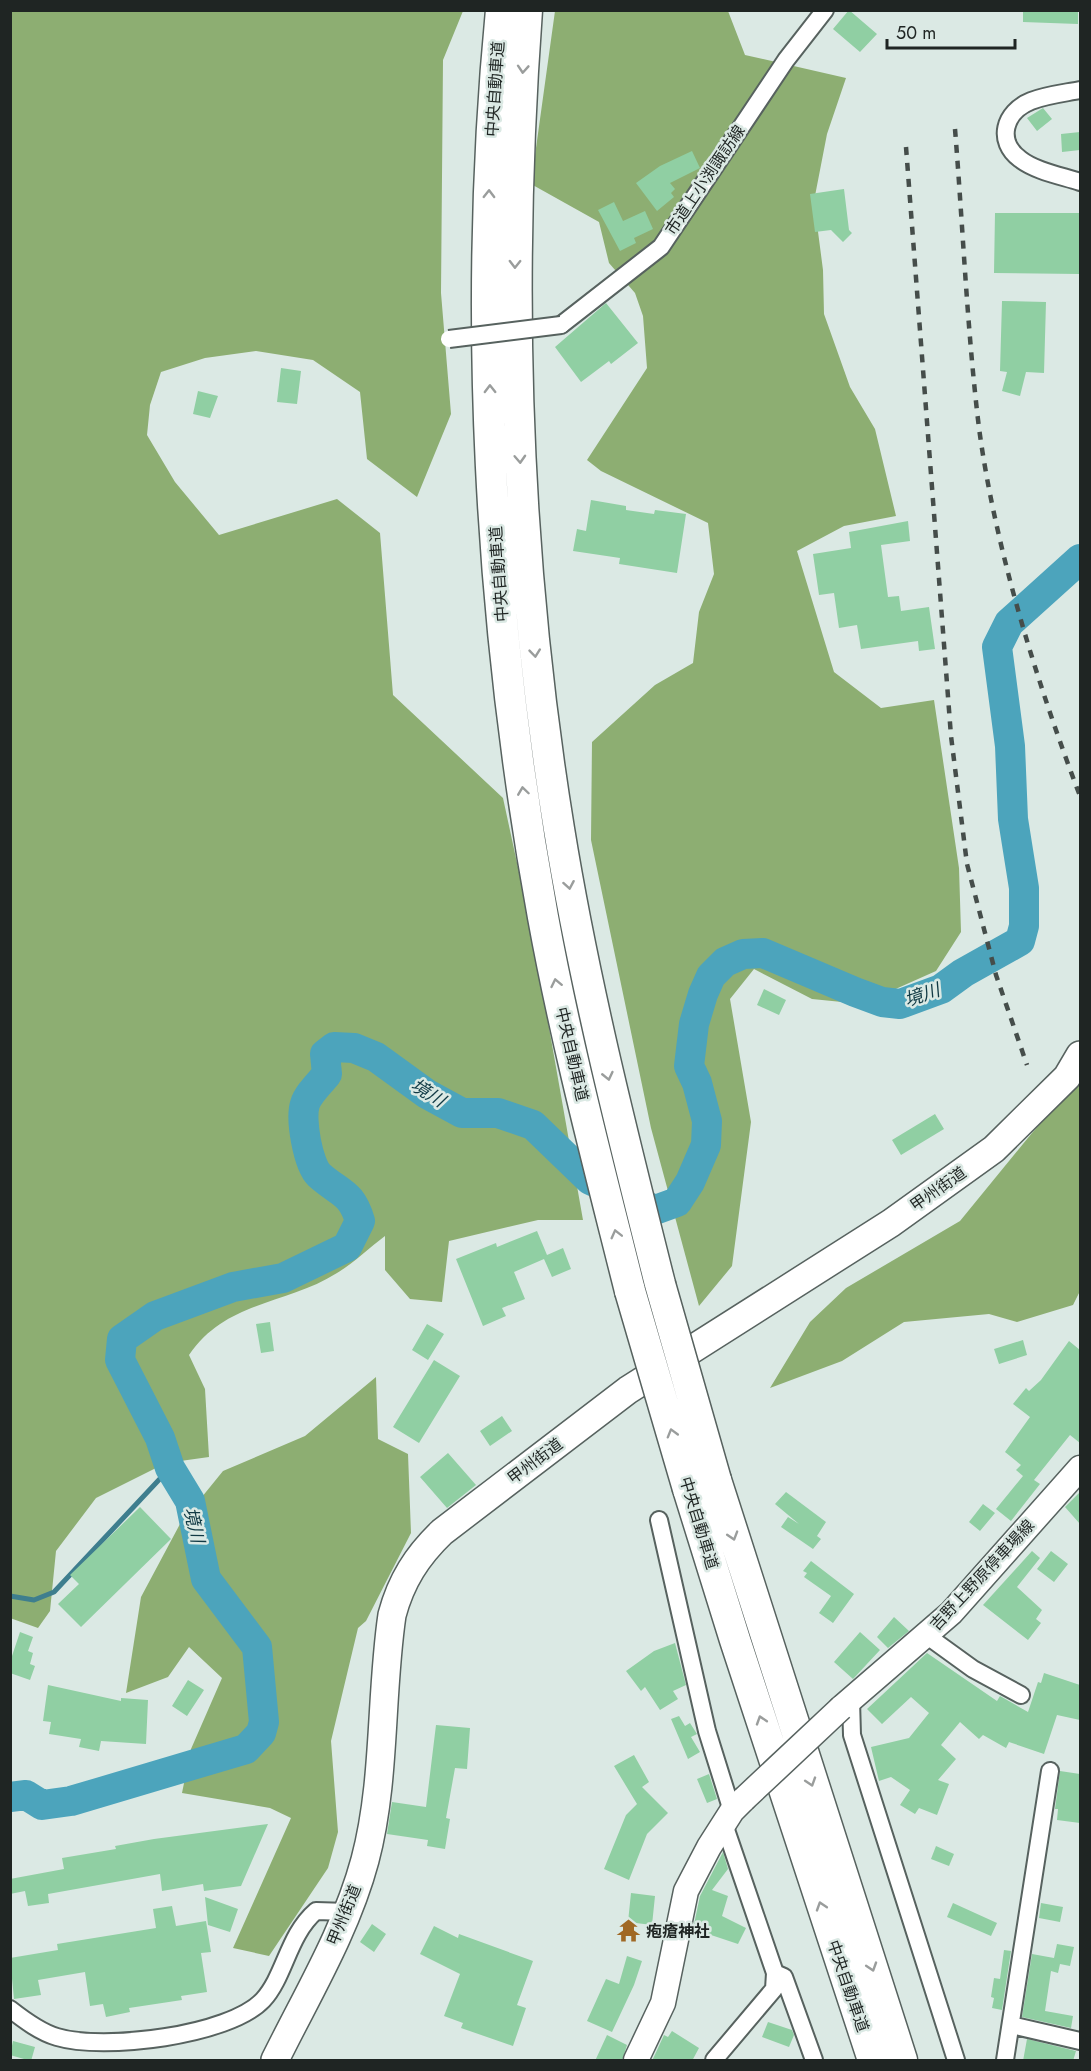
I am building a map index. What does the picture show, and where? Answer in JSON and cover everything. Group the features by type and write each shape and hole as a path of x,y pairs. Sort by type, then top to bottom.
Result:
{"highway":[{"name":"中央自動車道","path":"501,10 491,135 489,200 491,440 502,621 519,761 543,919 585,1112 630,1291 735,1640 873,2061"},
{"name":"中央自動車道","path":"527,10 517,163 515,274 518,428 529,599 558,828 588,985 660,1284 716,1480 763,1632 902,2061"},
{"name":"甲州街道","path":"275,2061 348,1912 365,1860 376,1807 392,1615 398,1592 424,1550 450,1527 628,1390 891,1223 994,1149 1067,1077 1080,1055"}],"main road":[{"name":"吉野上野原停車場線","path":"733,1812 846,1704 951,1613 1080,1468"},
{"path":"636,2061 663,2003 686,1891 733,1812"}],"street":[{"name":"市道上小渕諏訪線","path":"449,339 561,325 661,247 786,60 825,10"},
{"path":"1080,90 1025,104 1008,123 1004,138 1008,147 1021,160 1080,182"},
{"path":"659,1520 707,1731 733,1812 775,1973 774,1989 714,2061"},
{"path":"927,1635 973,1669 1021,1695"},
{"path":"846,1704 852,1735 956,2061"},
{"path":"1005,2061 1050,1771"},
{"path":"10,2009 35,2026 59,2038 127,2042 192,2033 243,2014 265,1999 304,1921 316,1911 348,1912"},
{"path":"775,1973 784,1977 814,2061"},
{"path":"1011,2025 1080,2042"}],"green space":[{"path":"10,11 463,11 443,60 441,293 451,414 417,497 367,459 360,392 313,360 256,351 205,358 161,372 150,405 147,435 175,482 219,535 337,499 380,533 393,695 503,798 533,937 583,1220 538,1220 449,1241 442,1302 410,1299 385,1270 385,1236 343,1269 318,1283 258,1305 221,1323 204,1337 189,1355 205,1389 209,1457 166,1463 96,1498 56,1551 50,1611 38,1628 10,1618"},
{"path":"555,11 728,11 745,55 846,78 827,134 814,201 823,270 824,314 850,387 875,429 896,516 844,526 797,551 834,672 881,708 934,700 959,868 961,932 936,971 862,1004 812,999 754,969 730,999 751,1122 732,1266 699,1306 651,1128 591,840 592,742 655,685 693,663 699,612 714,574 708,523 601,471 587,460 647,368 643,316 635,293 609,263 599,222 531,184"},
{"path":"1080,1079 1080,1291 1073,1305 1017,1322 989,1314 904,1322 842,1361 770,1388 810,1322 846,1288 960,1221 1032,1133"},
{"path":"376,1377 378,1439 408,1454 411,1533 366,1621 358,1628 331,1741 338,1832 328,1868 269,1956 233,1948 291,1818 270,1808 182,1793 191,1749 222,1678 189,1647 168,1677 126,1693 141,1597 180,1524 223,1471 305,1436"}],"building":[{"path":"849,10 877,34 860,52 833,29"},
{"path":"1023,10 1078,10 1078,24 1023,22"},
{"path":"1043,108 1052,119 1037,131 1027,118"},
{"path":"1080,132 1080,150 1062,152 1061,134"},
{"path":"692,151 700,168 670,183 675,189 671,193 674,197 657,211 636,183 660,166"},
{"path":"844,189 849,230 852,233 843,242 831,230 815,232 810,194"},
{"path":"614,202 623,221 645,211 653,229 634,238 636,243 620,251 598,210"},
{"path":"995,213 1080,213 1080,274 994,273"},
{"path":"1002,301 1046,302 1044,373 1026,372 1020,396 1002,391 1007,372 1000,371"},
{"path":"606,303 638,343 611,364 609,361 581,382 555,347"},
{"path":"281,368 301,371 297,404 277,402"},
{"path":"198,391 218,396 210,418 193,414"},
{"path":"591,500 626,506 626,510 654,514 655,510 686,514 677,573 619,564 620,558 573,551 577,529 586,531"},
{"path":"908,521 910,541 881,545 888,597 899,596 901,611 929,607 935,649 919,651 918,641 861,649 857,625 839,628 834,593 819,595 813,554 851,548 849,532"},
{"path":"764,989 786,1000 779,1015 757,1005"},
{"path":"935,1114 944,1129 901,1155 892,1140"},
{"path":"537,1231 547,1255 563,1248 571,1269 552,1277 544,1259 514,1272 525,1299 502,1308 506,1316 483,1326 456,1259 496,1243 497,1247"},
{"path":"270,1322 274,1351 261,1353 256,1324"},
{"path":"427,1324 444,1334 428,1360 412,1350"},
{"path":"1023,1340 1027,1355 999,1364 994,1349"},
{"path":"1069,1341 1080,1350 1080,1443 1070,1435 1034,1480 1040,1484 1011,1521 996,1509 1023,1476 1016,1470 1021,1465 1005,1452 1030,1417 1013,1404 1026,1388 1029,1391 1041,1380"},
{"path":"434,1360 460,1376 419,1443 393,1427"},
{"path":"502,1416 512,1431 490,1446 480,1431"},
{"path":"448,1453 476,1485 447,1508 420,1477"},
{"path":"786,1492 826,1522 817,1536 821,1539 813,1549 781,1527 788,1517 799,1524 775,1504"},
{"path":"1080,1492 1080,1524 1065,1507"},
{"path":"983,1504 995,1513 980,1531 969,1522"},
{"path":"140,1507 171,1539 81,1627 58,1604 79,1584 70,1575"},
{"path":"1032,1551 1040,1558 1017,1587 1042,1610 1036,1619 1041,1623 1028,1640 983,1605"},
{"path":"1051,1551 1068,1564 1054,1582 1037,1569"},
{"path":"811,1561 854,1594 833,1623 819,1613 831,1596 804,1577 807,1573 803,1571"},
{"path":"894,1617 909,1631 888,1648 877,1637"},
{"path":"20,1632 33,1637 28,1651 33,1653 30,1664 35,1666 30,1680 10,1673 10,1662"},
{"path":"860,1632 880,1650 853,1679 834,1662"},
{"path":"675,1643 686,1685 673,1691 678,1699 660,1710 645,1687 641,1691 626,1671 654,1651"},
{"path":"927,1653 997,1701 1000,1696 1028,1712 1038,1682 1041,1683 1044,1673 1080,1685 1080,1720 1057,1715 1044,1754 1009,1742 1006,1748 983,1735 979,1739 960,1722 941,1745 956,1759 938,1780 949,1784 937,1815 919,1808 915,1814 900,1805 910,1790 891,1777 879,1781 871,1747 909,1738 929,1713 911,1697 882,1724 867,1709"},
{"path":"188,1680 204,1690 187,1716 172,1706"},
{"path":"48,1685 121,1701 121,1698 148,1700 146,1744 101,1741 99,1751 79,1747 81,1739 49,1734 51,1722 43,1721"},
{"path":"679,1716 685,1726 690,1723 697,1734 691,1737 700,1752 688,1759 671,1719"},
{"path":"436,1725 470,1728 467,1769 455,1768 446,1818 450,1819 445,1849 427,1846 428,1840 387,1834 392,1802 426,1807"},
{"path":"634,1755 649,1782 642,1787 668,1813 647,1834 629,1880 604,1869 626,1815 637,1804 614,1766"},
{"path":"1060,1771 1080,1774 1080,1823 1057,1820 1058,1809 1055,1809"},
{"path":"709,1774 717,1799 707,1803 697,1779"},
{"path":"268,1824 241,1886 204,1891 203,1884 162,1891 160,1874 48,1894 49,1903 28,1906 25,1891 10,1894 10,1879 64,1869 62,1858 116,1849 115,1846 154,1839"},
{"path":"936,1846 954,1854 949,1866 931,1859"},
{"path":"723,1852 728,1869 712,1890 728,1896 722,1916 746,1928 738,1944 693,1929 700,1896"},
{"path":"631,1893 655,1896 652,1925 628,1922"},
{"path":"205,1897 238,1909 230,1932 208,1925"},
{"path":"953,1903 997,1923 991,1936 947,1917"},
{"path":"1041,1903 1063,1907 1060,1922 1039,1918"},
{"path":"172,1906 176,1926 206,1921 211,1952 201,1953 207,1992 181,1996 182,2000 129,2008 130,2012 106,2017 103,2004 90,2006 85,1972 38,1980 41,1995 14,1999 10,1958 58,1950 57,1944 156,1928 153,1909"},
{"name":"疱瘡神社","path":"623,1923 636,1927 633,1939 620,1936"},
{"path":"372,1924 386,1934 374,1952 360,1942"},
{"path":"434,1926 458,1938 459,1934 533,1961 517,2005 526,2008 513,2046 461,2028 463,2023 444,2016 460,1974 420,1954"},
{"path":"1057,1944 1074,1947 1070,1966 1060,1964 1058,1973 1051,1971 1045,2011 1073,2016 1071,2028 1022,2017 1032,1954 1054,1958"},
{"path":"1004,1950 1011,1951 1002,2010 992,2008 994,1998 991,1997 994,1978 1000,1979"},
{"path":"627,1956 642,1961 634,1985 612,2032 587,2021 606,1979 619,1984"},
{"path":"768,2022 792,2030 794,2035 789,2047 762,2037"},
{"path":"672,2031 699,2048 692,2061 652,2061 664,2035 668,2037"},
{"path":"607,2035 627,2045 622,2061 595,2061"},
{"path":"1027,2039 1076,2051 1073,2061 1023,2061"},
{"path":"13,2041 35,2047 31,2061 10,2055"}],"waterway":[{"name":"境川","path":"10,1797 26,1795 42,1805 71,1801 246,1749 261,1733 264,1722 257,1647 206,1579 190,1501 170,1468 160,1438 120,1360 122,1339 155,1316 233,1287 283,1278 347,1247 360,1221 357,1211 349,1198 326,1181 315,1169 308,1152 304,1130 305,1104 311,1092 327,1074 325,1054 334,1047 354,1048 376,1057 427,1094 462,1113 498,1113 533,1125 590,1180 655,1210 677,1202 690,1182 706,1145 707,1121 697,1083 689,1066 694,1024 711,976 725,962 743,954 763,953 855,992 882,1002 900,1004 941,989 963,973 1020,941 1024,926 1024,888 1013,819 1010,746 997,647 1009,623 1080,559"},
{"path":"10,1596 34,1600 54,1592 170,1468"}],"railway":[{"path":"955,129 971,353 986,474 1019,615 1048,708 1080,796"},
{"path":"906,147 951,736 967,864 996,975 1027,1065"}],"place":[{"name":"疱瘡神社","path":"628,1931"}]}
